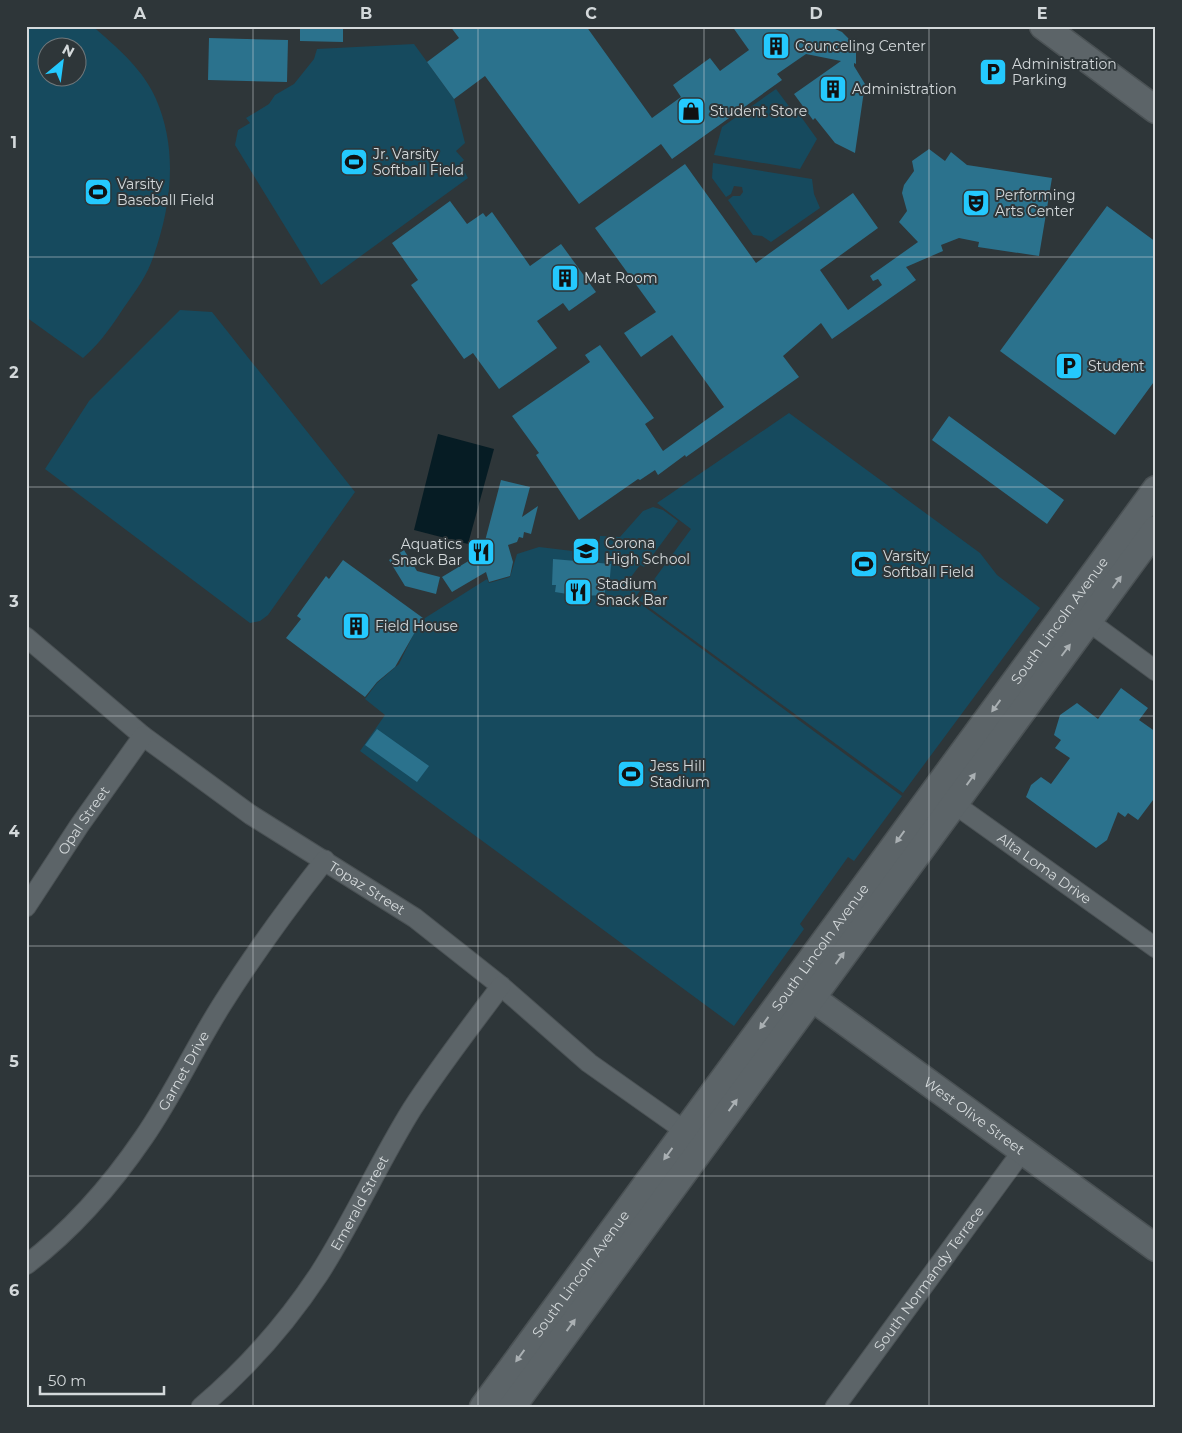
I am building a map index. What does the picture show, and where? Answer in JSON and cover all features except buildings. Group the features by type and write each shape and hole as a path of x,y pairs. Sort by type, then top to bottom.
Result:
{"main road":[{"path":"1043,26 1156,110"},
{"name":"South Lincoln Avenue","path":"483,1407 694,1138 944,797 1156,488"},
{"name":"South Lincoln Avenue","path":"944,797 1088,621 1156,529"},
{"name":"West Olive Street","path":"802,990 1156,1248"},
{"name":"South Lincoln Avenue","path":"512,1407 694,1138"}],"street":[{"path":"1088,621 1156,671"},
{"name":"Topaz Street","path":"26,636 143,736 251,815 415,918 501,986 588,1063 694,1138"},
{"name":"Opal Street","path":"26,907 79,826 143,736"},
{"name":"Alta Loma Drive","path":"944,797 1156,948"},
{"name":"Garnet Drive","path":"26,1266 83,1213 127,1161 145,1136 195,1048 247,966 325,860"},
{"name":"Emerald Street","path":"201,1407 249,1363 295,1308 338,1242 412,1110 443,1063 501,986"},
{"name":"South Normandy Terrace","path":"835,1407 1023,1150"}],"shaded area":[{"name":"Varsity Baseball Field","path":"26,26 92,26 131,61 145,79 156,99 168,140 170,181 163,222 151,263 137,289 107,332 83,358 26,317"},
{"name":"Jr. Varsity Softball Field","path":"414,44 454,99 465,143 456,151 464,160 460,164 468,178 321,285 235,145 238,130 250,123 246,118 269,104 275,95 294,84 314,59 317,49"},
{"path":"776,89 791,109 794,107 817,139 800,169 714,155 722,127"},
{"path":"713,163 812,179 814,194 820,208 771,242 762,236 753,235 728,200 733,196 740,196 743,192 742,187 734,186 731,194 726,197 712,178"},
{"path":"180,310 212,312 355,492 268,615 260,621 250,623 45,469 89,401"},
{"name":"Varsity Softball Field","path":"789,413 980,553 997,575 1040,608 903,793 639,600 691,529 657,503"},
{"path":"438,434 494,449 468,544 414,530"},
{"name":"Jess Hill Stadium","path":"653,507 663,510 678,521 644,567 640,565 628,581 640,591 634,599 902,796 854,861 848,857 800,924 804,929 734,1026 360,751 385,715 365,699 377,683 399,664 414,633 425,618 487,579 489,583 510,577 517,554 539,547 598,554 600,536 620,537 643,511"}],"place":[{"name":"Counceling Center","path":"776,46"},
{"name":"Administration Parking","path":"993,72"},
{"name":"Administration","path":"833,89"},
{"name":"Student Store","path":"691,111"},
{"name":"Jr. Varsity Softball Field","path":"354,162"},
{"name":"Varsity Baseball Field","path":"98,192"},
{"name":"Performing Arts Center","path":"976,203"},
{"name":"Mat Room","path":"565,278"},
{"name":"Student","path":"1069,366"},
{"name":"Corona High School","path":"586,551"},
{"name":"Aquatics Snack Bar","path":"481,552"},
{"name":"Varsity Softball Field","path":"864,564"},
{"name":"Stadium Snack Bar","path":"578,592"},
{"name":"Field House","path":"356,626"},
{"name":"Jess Hill Stadium","path":"631,774"}]}
